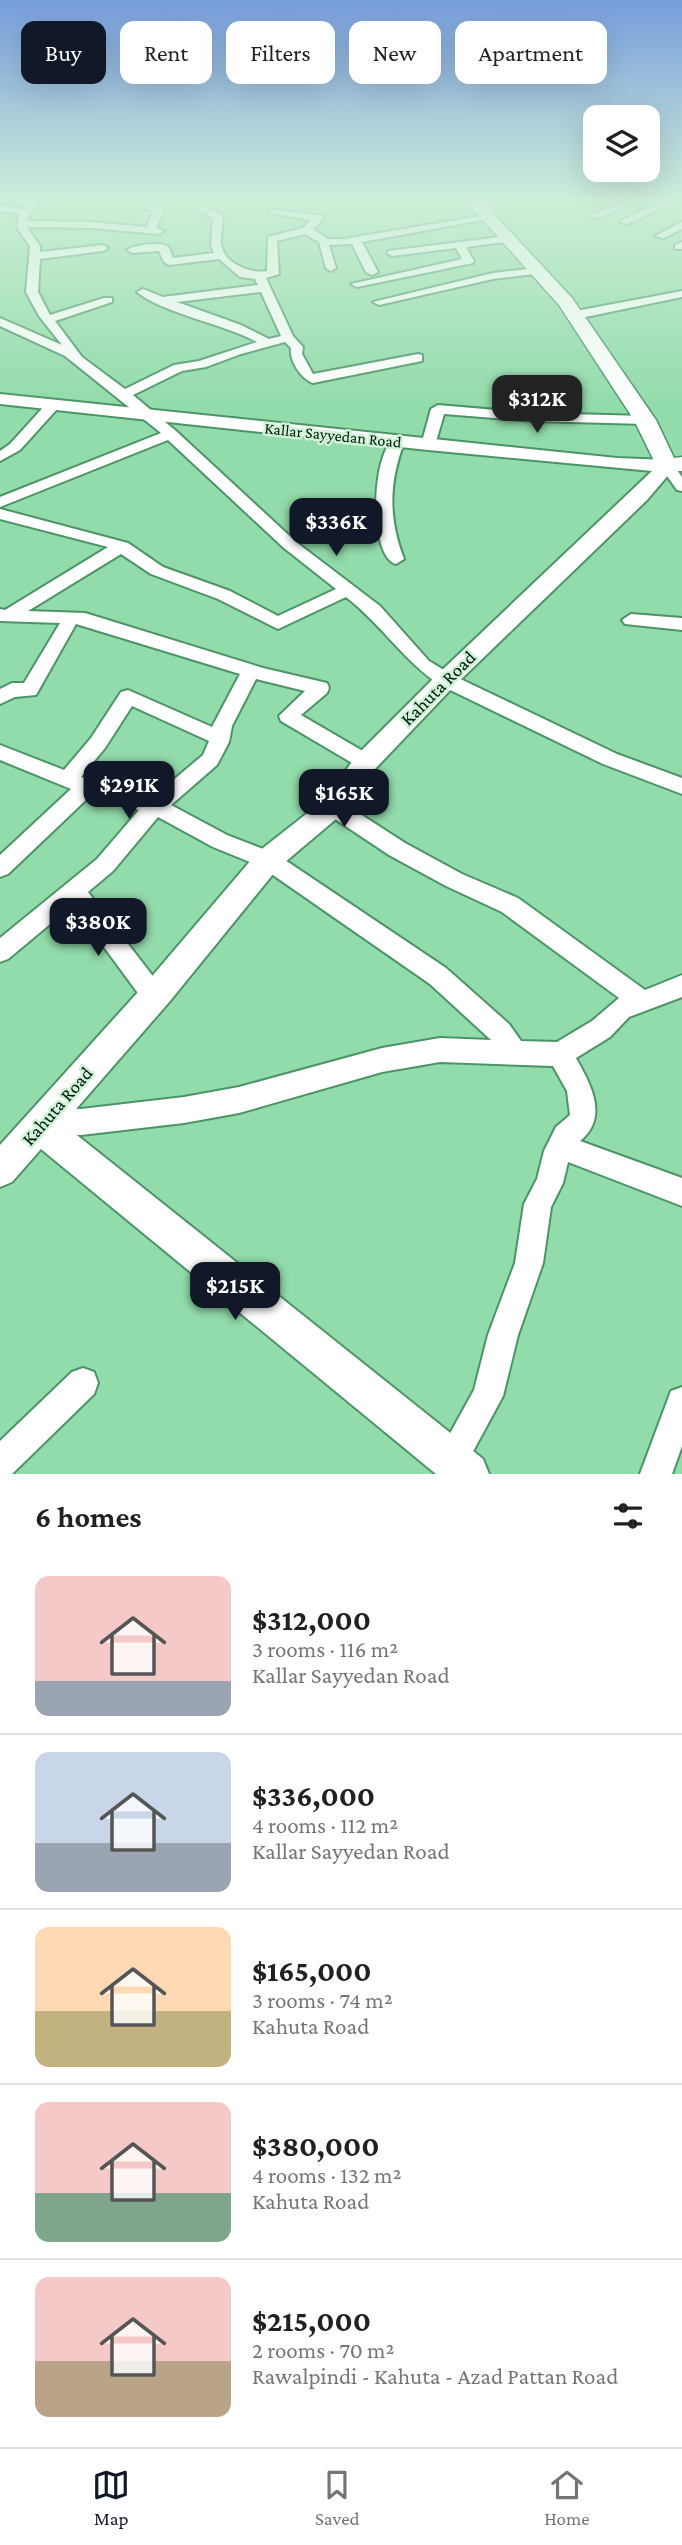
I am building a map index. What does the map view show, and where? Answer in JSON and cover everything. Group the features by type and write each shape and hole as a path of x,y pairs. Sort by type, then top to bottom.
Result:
{"highway":[{"path":"535,268 576,315 677,472"}],"main road":[{"name":"Kallar Sayyedan Road","path":"0,399 677,472"},
{"name":"Kahuta Road","path":"0,1171 154,996 268,860 333,807 366,762 446,680 640,496 677,472"},
{"path":"42,1124 460,1467"}],"street":[{"path":"35,268 32,292 48,319 81,363"},
{"path":"236,268 244,275 259,276 273,274 273,268"},
{"path":"370,268 372,272"},
{"path":"357,284 436,268"},
{"path":"379,302 493,276 538,271"},
{"path":"259,276 288,338 296,347 296,354 307,376 313,379 418,358"},
{"path":"161,301 265,288"},
{"path":"143,292 161,301 244,329 267,343"},
{"path":"576,315 682,294"},
{"path":"48,319 108,300"},
{"path":"0,322 69,354 150,415 290,545 349,589 383,619 422,665 446,680 610,759 682,786"},
{"path":"123,395 179,368 202,365 288,338"},
{"path":"0,457 15,447 53,405"},
{"path":"428,445 438,409 544,418 645,420"},
{"path":"0,502 59,480 116,453 171,434"},
{"path":"396,559 386,534 384,476 397,442"},
{"path":"0,514 122,547 133,558 153,569 224,595 278,623 349,589"},
{"path":"0,526 26,521"},
{"path":"5,615 122,547"},
{"path":"5,615 72,617 113,627 251,671 320,688 288,716 366,762"},
{"path":"0,697 12,690 29,690 72,617"},
{"path":"631,620 682,624"},
{"path":"0,952 105,865 156,807 210,760 220,738 222,726 251,671"},
{"path":"0,868 77,783 98,743 128,697 220,738"},
{"path":"2,756 156,807 220,841 268,860 438,976 499,1032 515,1053"},
{"path":"333,807 397,849 454,880 510,905 643,1002"},
{"path":"74,892 89,907 154,996"},
{"path":"42,1124 184,1110 239,1100 382,1060 440,1050 560,1054 601,1029 622,1008 682,986"},
{"path":"460,1467 488,1396 503,1335 529,1263 538,1204 549,1183 559,1146 565,1136 580,1123 584,1110 579,1088 560,1054"},
{"path":"559,1146 682,1192"},
{"path":"0,1463 83,1383"},
{"path":"656,1474 666,1453 682,1402"}]}
